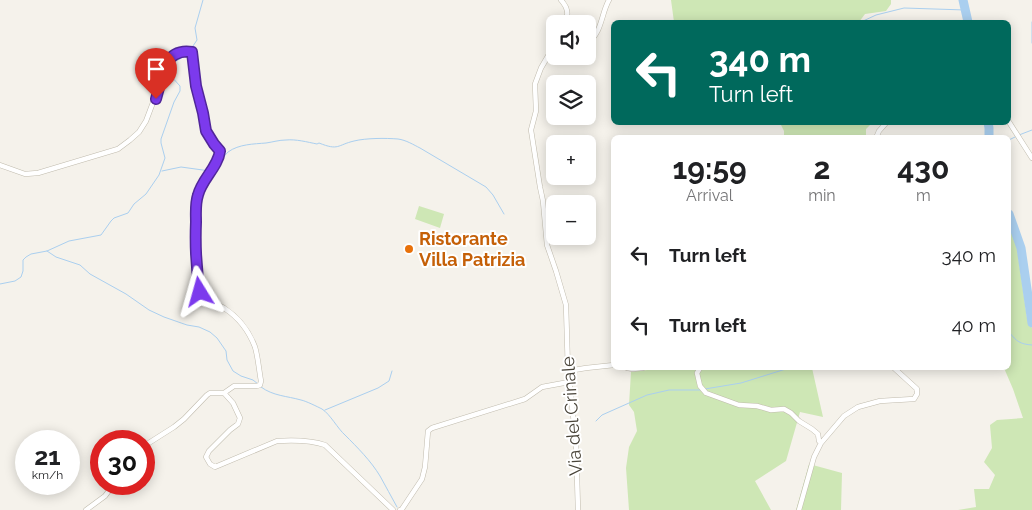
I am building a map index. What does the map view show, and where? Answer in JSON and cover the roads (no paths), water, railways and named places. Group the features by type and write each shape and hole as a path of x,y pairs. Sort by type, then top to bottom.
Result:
{"street":[{"path":"562,0 566,6 567,15"},
{"path":"596,34 608,0"},
{"path":"0,165 25,174 38,173 118,148 139,132 146,121 160,84 166,61 180,52 192,52 196,86 206,131 220,151 215,165 197,196 195,241 200,292 202,296 224,308 241,323 256,349 261,381 260,385 257,386 234,386 224,393 207,395 184,419 155,439"},
{"name":"Via del Crinale","path":"546,60 535,84 536,111 531,130 544,201 546,245 566,305 568,372 576,441 578,510"},
{"path":"1011,125 1032,158"},
{"path":"568,372 611,365"},
{"path":"699,370 697,373 700,386 706,393 739,405 757,406 771,410 784,409 818,434 821,443"},
{"path":"800,510 814,457 821,443 844,416 858,407 880,401 914,399 917,389 896,370"},
{"path":"400,510 422,479 428,431 432,428 525,399 542,387 569,382"},
{"path":"224,393 233,403 240,418 238,424 209,452 206,457 210,464 215,467 277,441 314,441 325,445 393,510"},
{"path":"86,510 106,495"}],"waterway":[{"path":"191,49 197,40 195,28 203,0"},
{"path":"963,0 968,20"},
{"path":"865,20 876,15 904,8 965,10"},
{"path":"1032,22 1032,43"},
{"path":"0,284 15,281 21,277 23,260 31,254 47,251 69,241 101,235 114,218 128,213 134,204 146,194 159,175 165,158 161,139 174,102 180,91 180,86 170,75 169,68 173,63 189,53"},
{"path":"988,125 989,135"},
{"path":"1019,135 1032,130"},
{"path":"1011,139 1015,137"},
{"path":"214,170 228,152 237,147 247,145 290,140 319,143 334,147 364,139 398,139 407,141 420,148 486,187 504,214"},
{"path":"162,171 181,167 210,171"},
{"path":"1011,220 1021,248 1032,323"},
{"path":"47,251 56,257 80,265 90,274 126,294 149,310 210,332 226,351 227,360 233,371 258,384"},
{"path":"1011,334 1019,342 1032,345"},
{"path":"705,389 741,383 783,370"},
{"path":"325,410 378,388 389,381 392,371"},
{"path":"261,387 275,394 306,402 325,411 372,465 397,507"},
{"path":"596,421 602,415 647,395 669,390 701,390"}],"place":[{"name":"Ristorante Villa Patrizia","path":"409,249"}]}
